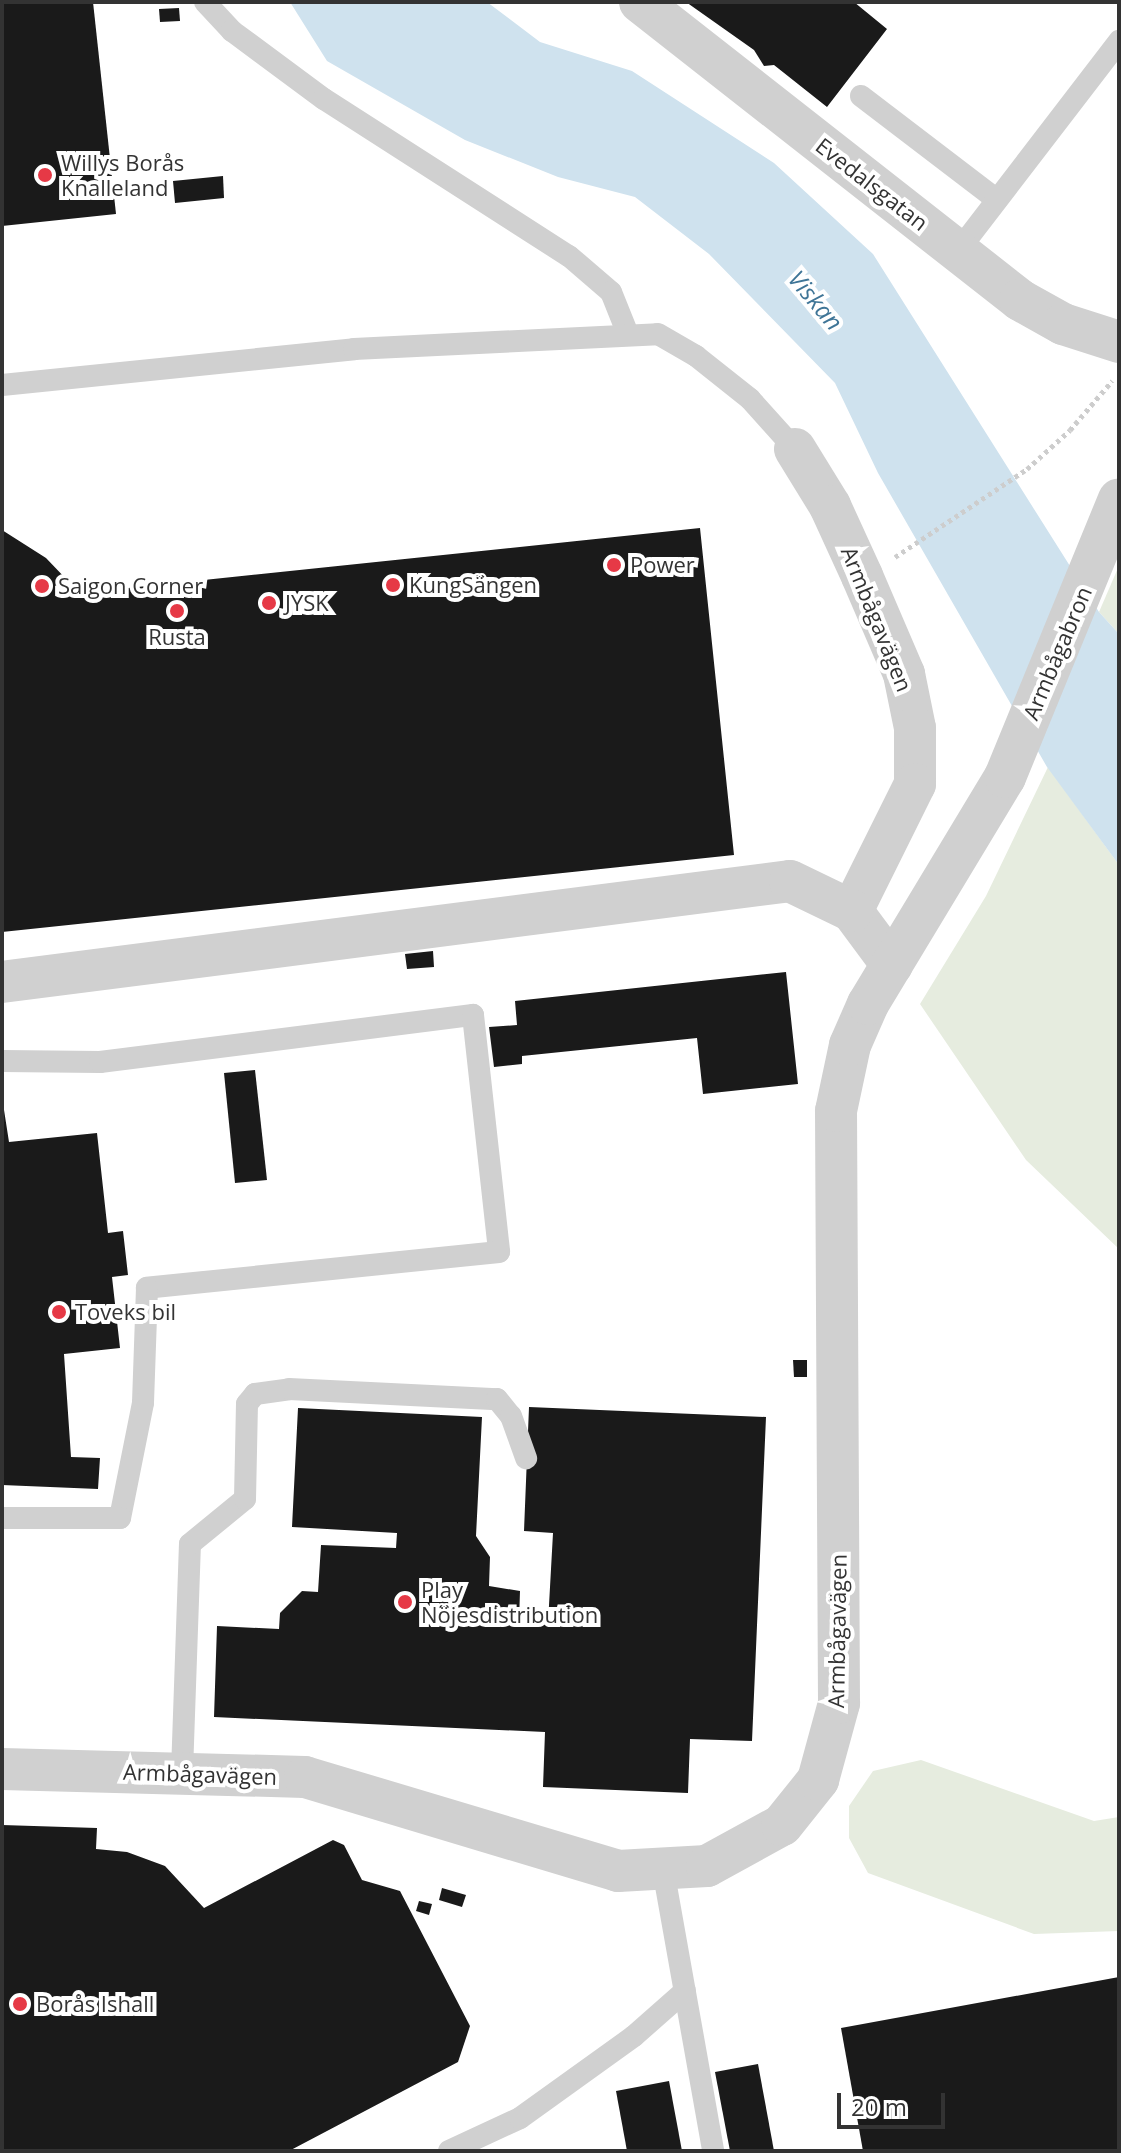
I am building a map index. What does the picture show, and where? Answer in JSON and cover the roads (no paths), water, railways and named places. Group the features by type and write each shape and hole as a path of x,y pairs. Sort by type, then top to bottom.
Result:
{"street":[{"name":"Evedalsgatan","path":"640,2 958,251 1052,318 1116,358"},
{"name":"Armbågavägen","path":"795,449 830,506 862,576 904,674 915,728 915,784 852,911"},
{"name":"Armbågabron","path":"1005,777 1114,514"},
{"name":"Armbågavägen","path":"2,1769 305,1777 618,1871 707,1866 782,1825 818,1780 839,1703 836,1111 850,1045 892,965 1005,777"},
{"path":"2,982 790,881 852,911 892,965"}],"lane":[{"path":"205,2 232,31 324,99 569,256 611,292 627,332"},
{"path":"958,251 1119,41"},
{"path":"861,96 997,200"},
{"path":"2,385 354,349 627,332 658,334 696,356 750,399 795,449"},
{"path":"2,1061 100,1062 473,1015 499,1252 147,1288 143,1403 120,1518 2,1518"},
{"path":"182,1772 190,1544 245,1499 247,1404 255,1394 289,1389 497,1399 511,1416 526,1458"},
{"path":"663,1869 713,2151"},
{"path":"449,2151 520,2118 634,2036 685,1991"}],"water":[{"name":"Viskan","path":"290,2 487,2 540,42 632,71 774,163 873,254 1099,612 1119,634 1119,865 1047,767 878,473 835,383 709,254 635,197 558,177 465,140 327,61"}],"place":[{"name":"Willys Borås Knalleland","path":"45,175"},
{"name":"Power","path":"614,565"},
{"name":"KungSängen","path":"393,585"},
{"name":"Saigon Corner","path":"42,586"},
{"name":"JYSK","path":"269,603"},
{"name":"Rusta","path":"177,611"},
{"name":"Toveks bil","path":"59,1312"},
{"name":"Play Nöjesdistribution","path":"405,1602"},
{"name":"Borås Ishall","path":"20,2004"}]}
